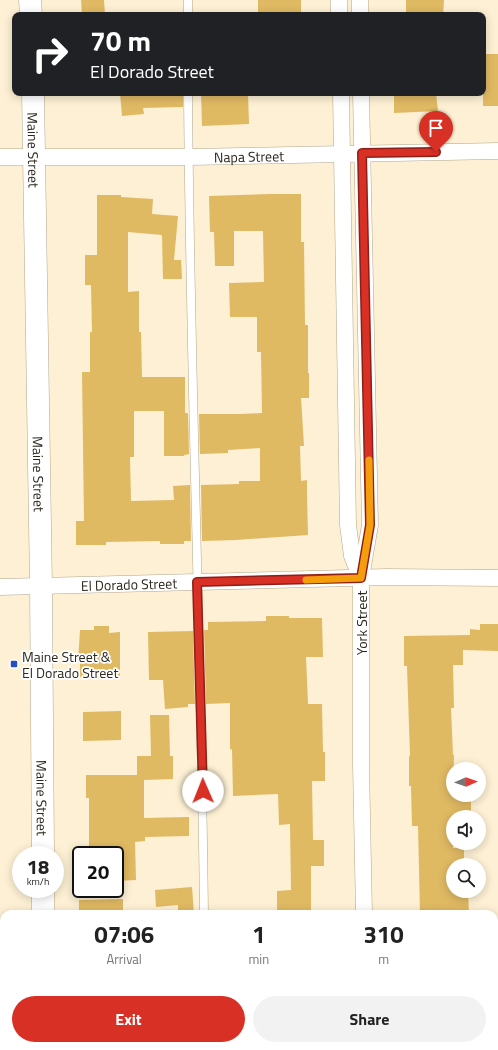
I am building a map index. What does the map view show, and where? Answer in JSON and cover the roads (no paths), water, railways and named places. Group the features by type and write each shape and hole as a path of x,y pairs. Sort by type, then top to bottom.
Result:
{"street":[{"path":"30,0 31,12"},
{"path":"339,0 339,12"},
{"path":"360,0 360,12"},
{"name":"Maine Street","path":"33,96 41,586 43,846"},
{"path":"340,96 348,525 352,556 361,578"},
{"name":"York Street","path":"361,96 370,525 361,578 361,765 364,910"},
{"name":"Napa Street","path":"0,157 189,157 498,151"},
{"name":"El Dorado Street","path":"0,587 361,578 498,578"},
{"path":"43,898 43,910"}],"lane":[{"path":"188,0 188,12"},
{"path":"188,96 204,910"}],"place":[{"name":"Maine Street & El Dorado Street","path":"14,664"}]}
